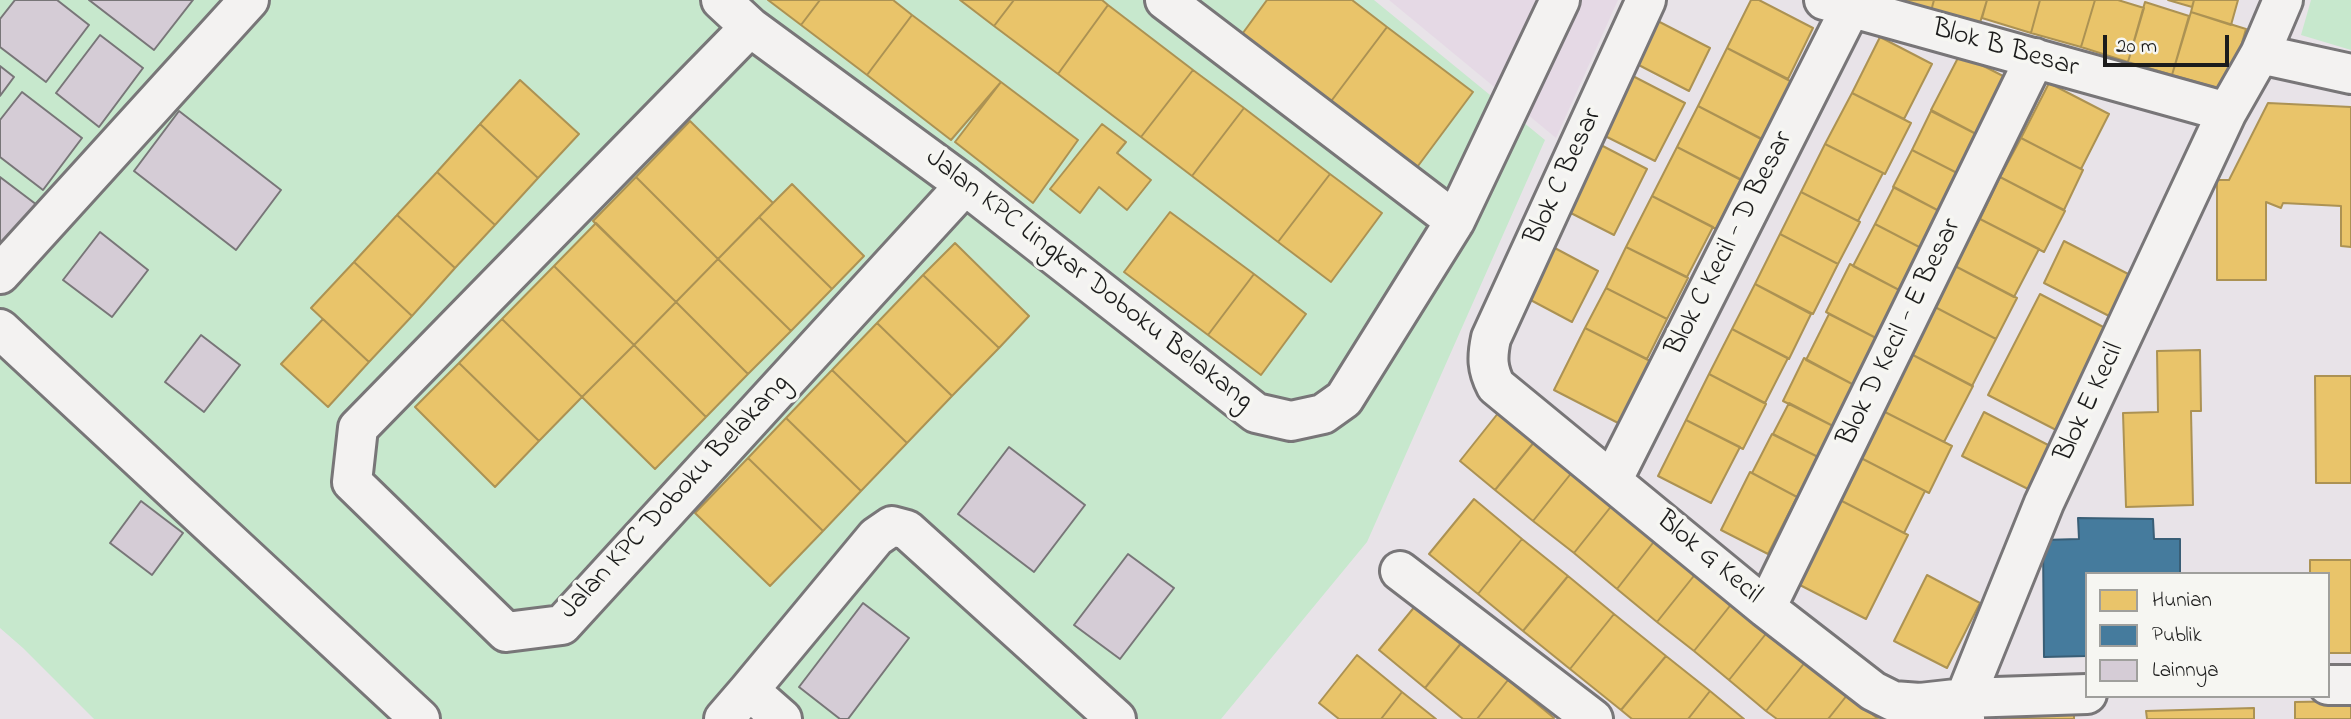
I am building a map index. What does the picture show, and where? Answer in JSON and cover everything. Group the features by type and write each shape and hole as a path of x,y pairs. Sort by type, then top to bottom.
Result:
{"street":[{"path":"0,274 249,0"},
{"name":"Jalan KPC Lingkar Doboku Belakang","path":"721,0 750,27 965,185 1256,413 1291,421 1323,414 1344,399 1455,221 1560,0"},
{"path":"1165,0 1455,221"},
{"name":"Blok C Besar","path":"1487,356 1491,338 1646,0"},
{"name":"Blok E Kecil","path":"1965,708 2044,503 2227,112 2260,54 2283,0"},
{"name":"Blok B Besar","path":"1837,4 2227,112"},
{"name":"Blok C Kecil - D Besar","path":"1613,479 1837,4"},
{"name":"Jalan KPC Doboku Belakang","path":"750,27 358,428 352,482 506,632 562,625 965,185"},
{"path":"2260,54 2351,74"},
{"name":"Blok D Kecil - E Besar","path":"1766,608 2035,58"},
{"path":"0,329 421,719"},
{"name":"Blok G Kecil","path":"1487,356 1496,386 1613,479 1766,608 1872,691 1893,701 1965,708 2085,694"},
{"path":"724,719 876,537 892,526 907,530 1116,719"},
{"path":"1400,571 1593,719"},
{"path":"2330,685 2351,685"},
{"path":"750,690 782,719"}],"shaded area":[{"path":"1389,0 1618,0 1556,138"}],"green space":[{"path":"0,0 1374,0 1545,140 1367,542 1221,719 94,719 0,628"},
{"path":"2311,0 2351,0 2351,50 2301,35"}],"building: Hunian":[{"path":"768,0 820,0 801,25"},
{"path":"820,0 893,0 912,15 867,75 801,25"},
{"path":"960,0 1014,0 994,26"},
{"path":"1014,0 1102,0 1108,5 1058,74 994,26"},
{"path":"1267,0 1352,0 1387,27 1329,104 1240,37"},
{"path":"1751,0 1759,0 1813,28 1788,79 1727,48"},
{"path":"1882,0 1934,0 1930,15"},
{"path":"1934,0 1987,0 1979,26 1931,11"},
{"path":"1987,0 2040,0 2031,33 1982,18"},
{"path":"2040,0 2095,0 2081,47 2031,33"},
{"path":"2095,0 2118,0 2144,8 2128,62 2081,47"},
{"path":"2168,0 2194,0 2192,7"},
{"path":"2194,0 2238,0 2231,25 2191,12"},
{"path":"2145,2 2189,16 2172,75 2128,62"},
{"path":"1108,5 1193,70 1141,137 1058,74"},
{"path":"2191,12 2246,29 2228,91 2172,75"},
{"path":"912,15 1001,82 951,140 867,75"},
{"path":"1650,17 1710,48 1689,91 1629,60"},
{"path":"1387,27 1473,92 1415,170 1329,104"},
{"path":"1880,37 1932,64 1904,119 1852,93"},
{"path":"1727,48 1792,82 1763,140 1698,106"},
{"path":"1960,54 2009,79 1980,136 1931,110"},
{"path":"1193,70 1244,108 1192,176 1141,137"},
{"path":"1627,73 1685,103 1655,161 1597,132"},
{"path":"520,80 579,134 538,178 480,124"},
{"path":"1001,82 1078,140 1033,203 955,142"},
{"path":"2049,83 2109,114 2081,169 2021,138"},
{"path":"1852,93 1911,123 1885,174 1825,144"},
{"path":"2268,103 2351,107 2351,247 2341,246 2341,206 2283,203 2281,208 2266,202 2266,280 2217,280 2217,180 2229,180"},
{"path":"1698,106 1762,139 1742,180 1677,147"},
{"path":"1244,108 1330,174 1278,242 1192,176"},
{"path":"1931,111 1980,136 1961,175 1912,150"},
{"path":"690,121 773,203 718,259 636,177"},
{"path":"480,124 538,178 495,225 437,172"},
{"path":"1102,124 1126,142 1117,153 1151,180 1127,210 1099,187 1080,213 1050,189"},
{"path":"2021,138 2083,170 2064,210 2000,177"},
{"path":"1597,143 1647,169 1614,235 1563,209"},
{"path":"1825,144 1883,173 1858,221 1801,192"},
{"path":"1677,147 1741,180 1716,229 1652,196"},
{"path":"1912,150 1961,175 1941,212 1893,187"},
{"path":"437,172 495,225 455,268 397,215"},
{"path":"1330,174 1382,213 1331,282 1278,242"},
{"path":"636,177 718,259 676,302 593,221"},
{"path":"2000,177 2065,211 2044,252 1980,219"},
{"path":"792,184 864,256 832,289 759,217"},
{"path":"1894,187 1941,212 1923,249 1875,224"},
{"path":"1801,192 1860,222 1838,264 1780,234"},
{"path":"1652,196 1713,227 1687,277 1626,247"},
{"path":"1170,212 1254,274 1208,335 1124,272"},
{"path":"397,215 455,268 412,316 354,262"},
{"path":"759,217 832,289 791,331 718,259"},
{"path":"1980,219 2039,249 2014,297 1955,266"},
{"path":"596,223 676,302 634,345 554,266"},
{"path":"1875,224 1923,249 1901,291 1853,266"},
{"path":"1780,234 1838,264 1813,314 1755,284"},
{"path":"2064,241 2136,278 2115,319 2044,283"},
{"path":"955,243 1029,316 999,348 923,275"},
{"path":"1551,246 1598,271 1572,322 1525,297"},
{"path":"1626,247 1688,278 1667,319 1606,288"},
{"path":"718,259 791,331 748,374 676,302"},
{"path":"354,262 412,316 369,362 311,308"},
{"path":"1850,264 1901,291 1878,339 1826,312"},
{"path":"554,266 634,345 582,397 502,319"},
{"path":"1955,266 2017,298 1996,339 1935,307"},
{"path":"1254,274 1306,314 1261,375 1208,335"},
{"path":"923,275 999,348 952,396 877,323"},
{"path":"1755,284 1811,314 1789,359 1732,329"},
{"path":"1606,288 1667,319 1647,359 1585,328"},
{"path":"2040,294 2111,331 2060,432 1988,395"},
{"path":"676,302 748,374 706,417 634,345"},
{"path":"1935,307 1996,339 1972,386 1911,354"},
{"path":"1829,314 1878,339 1854,385 1806,360"},
{"path":"323,319 369,362 328,407 281,364"},
{"path":"502,319 582,397 539,441 459,363"},
{"path":"877,323 952,396 907,443 832,370"},
{"path":"1585,328 1654,363 1622,425 1554,390"},
{"path":"1732,329 1788,358 1765,403 1709,374"},
{"path":"634,345 706,417 655,469 582,397"},
{"path":"2200,350 2201,411 2191,411 2193,505 2126,507 2123,413 2158,412 2157,351"},
{"path":"1911,354 1973,386 1944,442 1883,411"},
{"path":"1804,358 1854,385 1833,426 1783,401"},
{"path":"459,363 539,441 495,487 415,407"},
{"path":"832,370 907,443 861,491 786,418"},
{"path":"1709,374 1766,404 1743,449 1686,420"},
{"path":"2315,376 2351,376 2351,483 2316,483"},
{"path":"1789,403 1833,426 1818,457 1773,434"},
{"path":"1883,411 1952,446 1929,493 1859,457"},
{"path":"1499,412 1535,441 1495,490 1460,461"},
{"path":"1984,412 2052,447 2030,490 1962,456"},
{"path":"786,418 861,491 823,531 748,458"},
{"path":"1686,420 1740,447 1711,503 1658,476"},
{"path":"1772,434 1818,457 1797,497 1752,473"},
{"path":"1535,441 1573,471 1533,521 1495,490"},
{"path":"1859,457 1925,491 1904,533 1838,499"},
{"path":"748,458 823,531 770,586 695,513"},
{"path":"1573,471 1613,504 1574,553 1533,521"},
{"path":"1750,472 1797,497 1768,554 1721,530"},
{"path":"1474,499 1522,539 1478,594 1429,554"},
{"path":"1838,499 1908,535 1866,619 1796,583"},
{"path":"1613,504 1656,539 1617,589 1574,553"},
{"path":"1522,539 1568,576 1523,631 1478,594"},
{"path":"1656,539 1697,572 1657,622 1617,589"},
{"path":"2310,560 2351,560 2351,653 2330,653 2330,572 2310,572"},
{"path":"1697,572 1733,602 1694,651 1657,622"},
{"path":"1927,575 1980,603 1947,668 1894,641"},
{"path":"1568,576 1614,614 1570,669 1523,631"},
{"path":"1733,602 1769,630 1729,680 1694,651"},
{"path":"1416,605 1462,642 1425,688 1379,650"},
{"path":"1614,614 1666,656 1621,710 1570,669"},
{"path":"1769,630 1806,661 1766,711 1729,680"},
{"path":"1462,642 1508,680 1477,719 1463,719 1425,688"},
{"path":"1357,655 1402,692 1381,719 1339,719 1319,703"},
{"path":"1666,656 1710,691 1688,719 1632,719 1621,710"},
{"path":"1806,661 1848,694 1828,719 1777,719 1766,711"},
{"path":"1508,680 1554,718 1477,719"},
{"path":"1710,691 1744,719 1688,719"},
{"path":"1402,692 1436,719 1381,719"},
{"path":"1848,694 1878,719 1828,719"},
{"path":"2351,701 2351,719 2295,719 2295,702"},
{"path":"2254,708 2254,719 2147,719 2146,711"},
{"path":"2074,713 2074,719 2001,719 2001,714"}],"building: Publik":[{"path":"2078,518 2153,519 2154,539 2180,539 2180,572 2085,572 2085,656 2044,657 2043,540 2079,539"}],"building: Lainnya":[{"path":"15,0 57,0 89,25 46,82 0,47 0,19"},
{"path":"89,0 193,0 154,50"},
{"path":"100,35 143,68 99,127 56,93"},
{"path":"0,66 14,77 0,96"},
{"path":"22,92 82,138 43,190 0,157 0,120"},
{"path":"179,111 281,190 236,250 134,171"},
{"path":"0,177 37,205 0,254"},
{"path":"100,232 148,270 112,317 63,280"},
{"path":"201,335 240,365 204,412 165,382"},
{"path":"1009,447 1085,505 1034,572 958,514"},
{"path":"141,501 183,533 152,575 110,543"},
{"path":"1128,554 1174,588 1120,659 1074,625"},
{"path":"863,603 909,638 848,719 840,719 799,687"}]}
